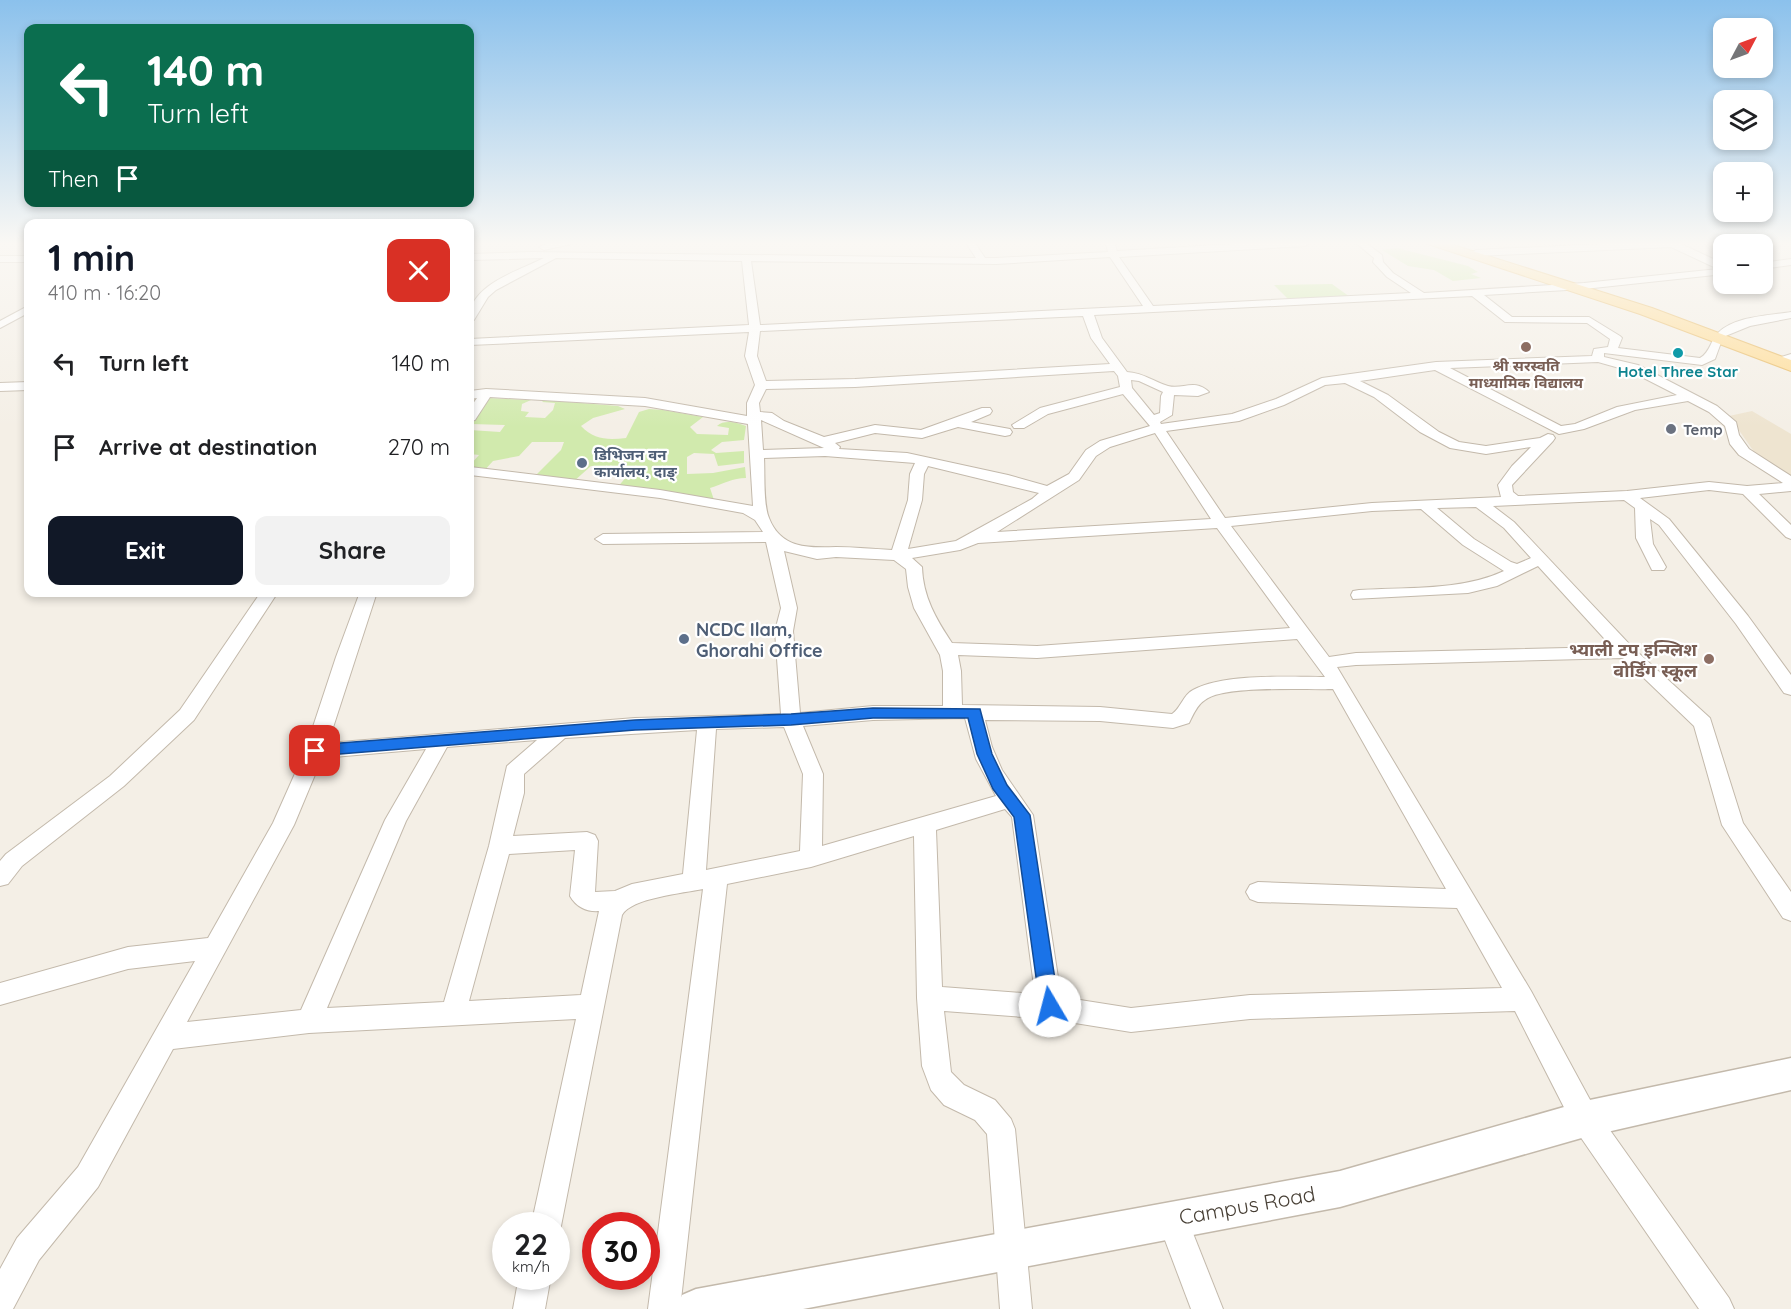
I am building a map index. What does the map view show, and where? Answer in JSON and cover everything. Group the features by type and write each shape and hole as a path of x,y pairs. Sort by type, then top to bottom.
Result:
{"main road":[{"path":"1629,304 1789,360"}],"street":[{"path":"751,304 754,329 751,356 761,385 753,403 762,517 773,537 789,608 783,631 791,720 813,774 811,858"},
{"path":"1147,304 1150,309"},
{"path":"474,342 961,317 1088,314 1253,304"},
{"path":"1489,304 1509,320 1589,320 1616,338 1612,351"},
{"path":"0,314 24,312"},
{"path":"0,325 24,313"},
{"path":"1088,314 1097,338 1221,523 1339,683 1522,999 1585,1119 1719,1309"},
{"path":"1598,359 1598,351 1612,351 1702,362 1711,357 1720,336 1728,330 1791,315"},
{"path":"603,539 773,537 790,548 817,554 836,552 898,555 960,545 1037,502 1049,491 1074,477 1091,453 1105,444 1155,424 1234,418 1280,402 1322,382 1436,366 1598,359 1634,368 1724,416 1731,425 1731,436 1739,448 1791,482"},
{"path":"1436,366 1559,430 1568,430 1654,401 1690,397"},
{"path":"761,385 855,383 978,374 1145,378 1162,388 1173,390 1167,396 1166,414 1155,424"},
{"path":"1019,425 1044,411 1087,397 1123,377"},
{"path":"1347,379 1386,400 1413,423 1437,438 1467,449 1506,448 1523,442 1544,442"},
{"path":"0,387 24,386"},
{"path":"474,411 486,393"},
{"path":"474,394 645,402 755,418 766,416 779,424 825,441 842,453"},
{"path":"825,441 875,429 922,434 986,411"},
{"path":"957,423 1005,432"},
{"path":"1513,499 1506,493 1505,486 1517,469 1559,430"},
{"path":"757,454 825,452 907,457 1008,479 1049,491"},
{"path":"898,555 915,500 917,474 923,460"},
{"path":"474,472 670,496 747,509 762,517"},
{"path":"976,538 1221,523 1424,504 1627,495 1709,486 1747,490 1791,487"},
{"path":"1747,490 1791,534"},
{"path":"1627,495 1664,522 1742,620 1791,689"},
{"path":"1478,501 1509,525 1628,652 1703,723 1733,825 1791,911"},
{"path":"1424,504 1452,529 1503,565 1518,571"},
{"path":"1643,505 1644,546 1658,567"},
{"path":"898,555 914,567 914,580 928,621 947,649 952,678 953,712"},
{"path":"1359,595 1468,588 1491,583 1541,559"},
{"path":"0,877 14,861 117,781 187,715 266,597"},
{"path":"0,1301 28,1250 88,1178 283,825 315,751 367,597"},
{"path":"947,649 1037,652 1304,633"},
{"path":"1325,663 1368,659 1628,652"},
{"path":"315,751 635,725 791,720 873,713 1100,714 1173,720 1182,718 1192,700 1201,693 1221,688 1339,683"},
{"path":"974,713 976,729 1001,789 1022,815 1050,1006"},
{"path":"664,1309 705,880 707,723"},
{"path":"453,1014 500,846 513,794 514,771 560,731"},
{"path":"309,1022 396,820 441,741"},
{"path":"500,846 587,841 582,896 592,902 617,901 632,894 811,858 1010,800"},
{"path":"925,824 930,998 935,1066 941,1081 954,1095 985,1110 1001,1129 1016,1309"},
{"path":"1258,892 1465,899"},
{"path":"549,1212 610,914 617,901"},
{"path":"0,994 128,958 214,948"},
{"path":"930,998 1050,1006 1131,1020 1250,1006 1522,999"},
{"path":"166,1037 309,1022 591,1006"},
{"name":"Campus Road","path":"696,1309 1340,1189 1585,1119 1791,1074"},
{"path":"1172,1219 1207,1309"},
{"path":"529,1309 532,1290"}],"shaded area":[{"path":"1752,411 1791,434 1791,479 1757,456 1729,416"}],"green space":[{"path":"488,398 531,400 522,404 521,411 529,412 525,417 545,418 553,410 555,403 542,402 544,400 618,406 625,409 593,418 581,426 591,434 607,439 626,438 639,412 649,409 703,417 690,427 697,434 728,435 729,428 717,426 727,422 735,423 746,426 744,440 722,442 711,450 716,453 744,451 744,463 718,466 714,454 694,453 687,457 687,474 713,473 745,467 746,478 732,480 710,488 715,503 616,489 633,469 591,466 573,482 534,477 561,450 564,442 532,442 519,456 493,461 483,472 474,470 474,461 479,455 474,454 474,430 500,432 505,425 474,424 474,419"}],"place":[{"name":"श्री सरस्वति माध्यामिक विद्यालय","path":"1526,347"},
{"name":"Hotel Three Star","path":"1678,353"},
{"name":"Temp","path":"1671,429"},
{"name":"डिभिजन वन कार्यालय, दाङ्","path":"582,463"},
{"name":"NCDC Ilam, Ghorahi Office","path":"684,639"},
{"name":"भ्याली टप इन्ग्लिश वोर्डिंग स्कूल","path":"1709,659"}],"route":[{"path":"315,751 635,725 791,720 873,713 974,713 976,729 1001,789 1022,815 1050,1006"}]}
